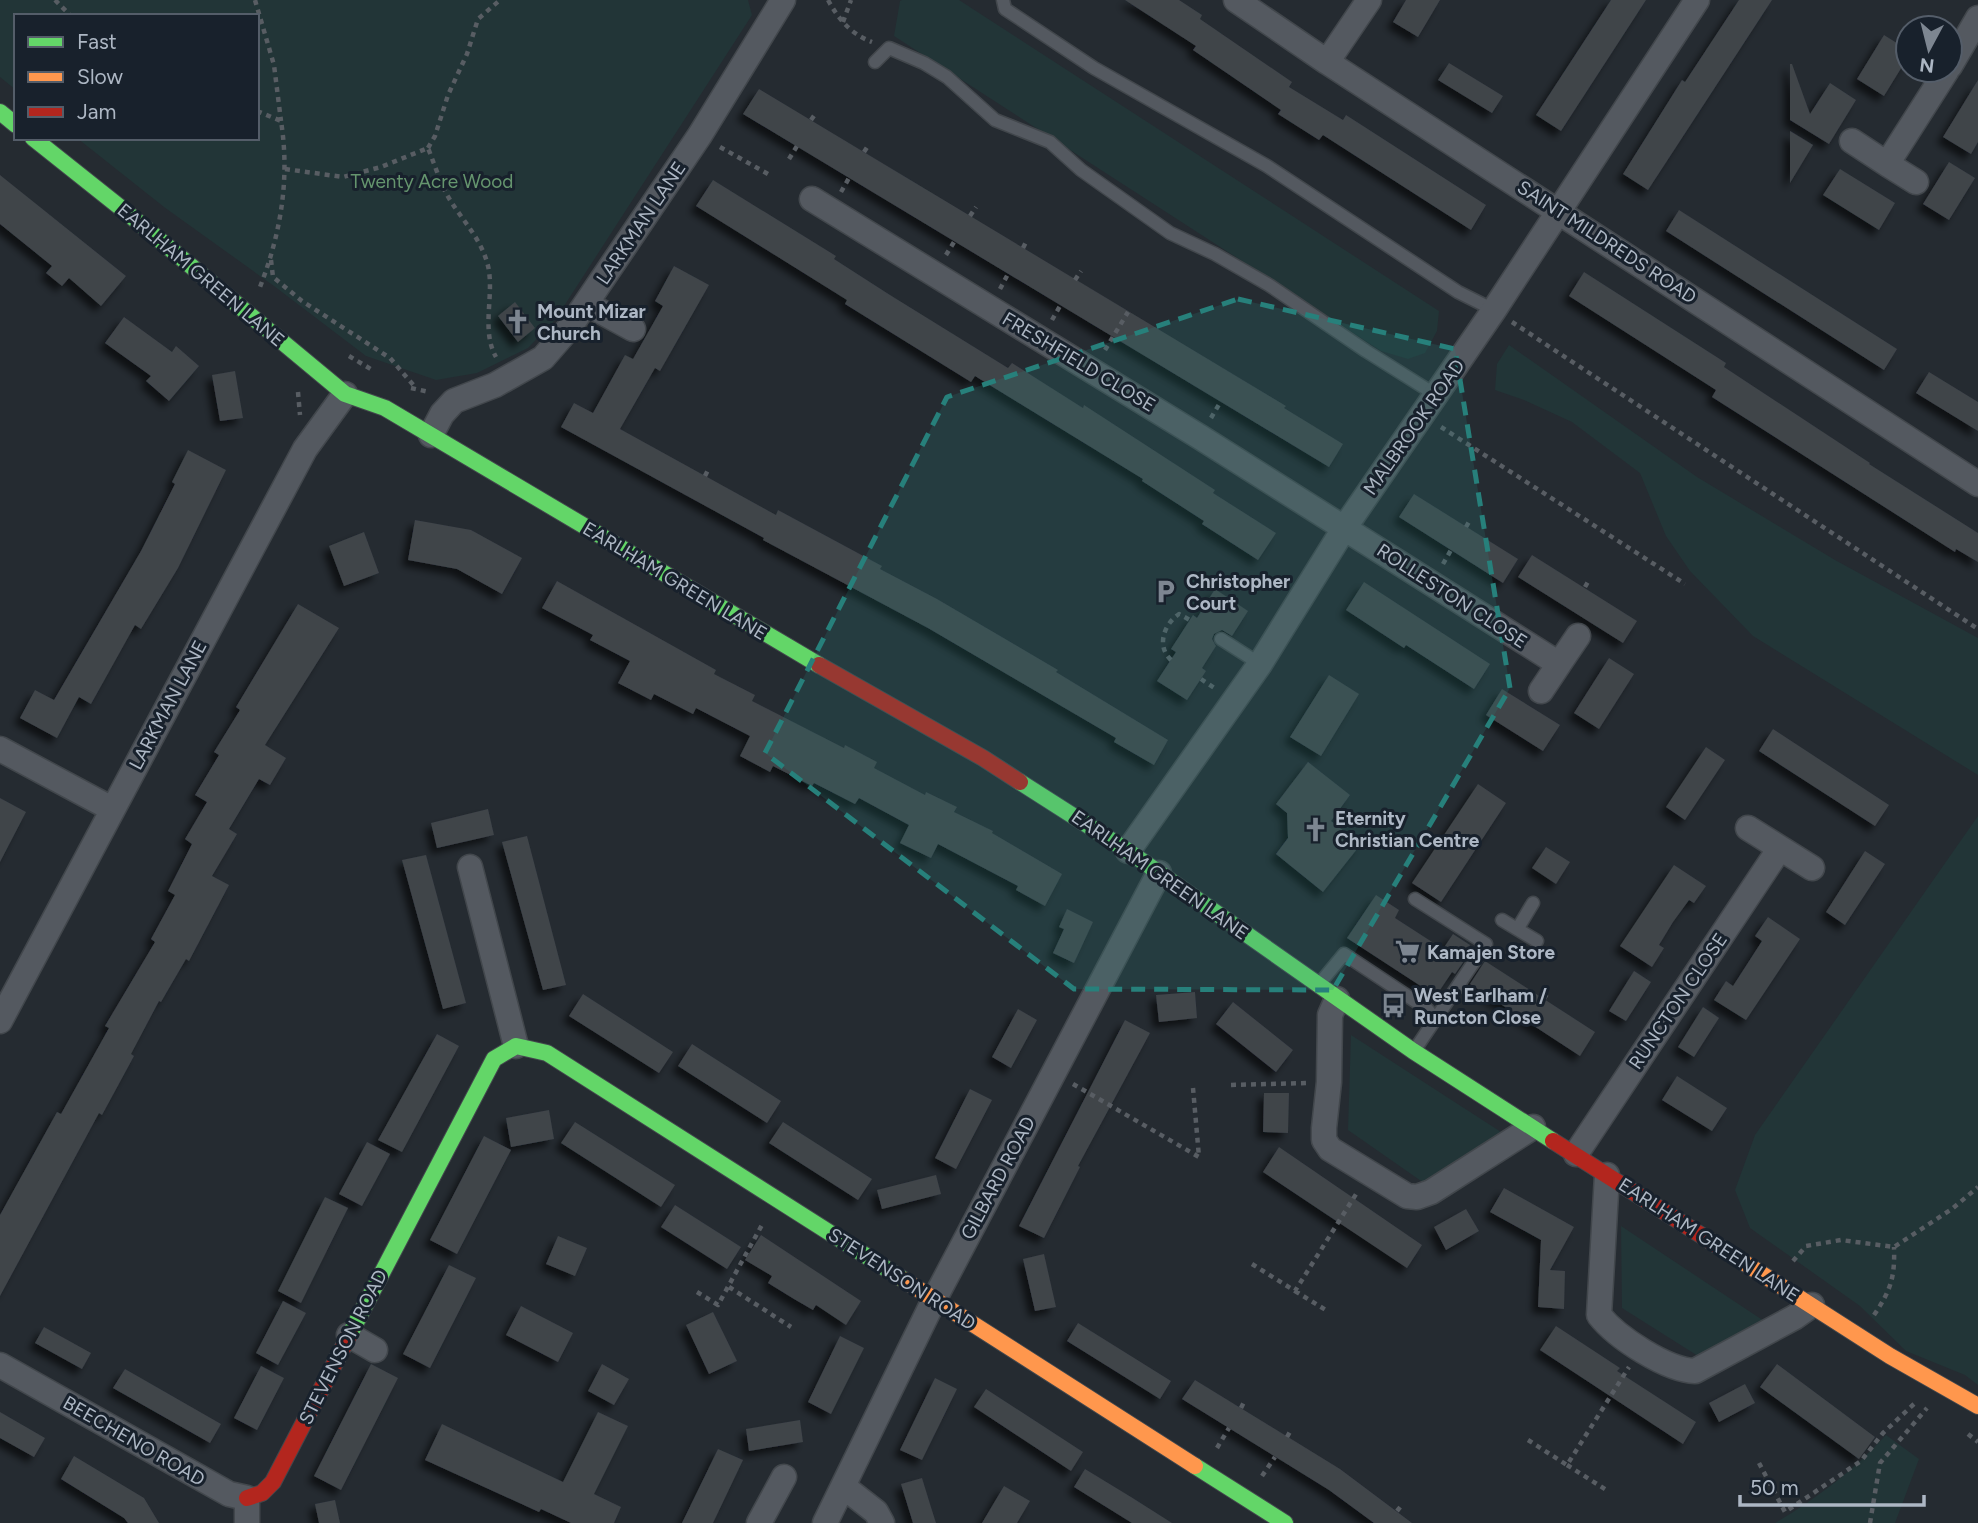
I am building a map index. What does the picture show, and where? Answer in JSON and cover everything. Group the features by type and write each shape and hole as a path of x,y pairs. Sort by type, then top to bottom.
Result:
{"street":[{"name":"LARKMAN LANE","path":"454,401 507,378 543,358 570,327 699,135 783,0"},
{"name":"SAINT MILDREDS ROAD","path":"1236,0 1327,62 1978,484"},
{"path":"1327,62 1369,0"},
{"name":"MALBROOK ROAD","path":"1128,851 1260,664 1345,527 1494,310 1697,0"},
{"path":"1966,0 1978,10"},
{"path":"1964,42 1978,18"},
{"path":"1887,164 1939,84"},
{"path":"0,112 14,123"},
{"name":"EARLHAM GREEN LANE","path":"35,140 345,394 385,408 747,624 983,758 1128,851 1413,1051 1890,1356 1978,1406"},
{"path":"1852,141 1916,182"},
{"name":"FRESHFIELD CLOSE","path":"812,199 1345,527"},
{"path":"587,304 633,328"},
{"name":"LARKMAN LANE","path":"0,1021 305,449 345,394"},
{"path":"431,435 442,414 454,401"},
{"name":"ROLLESTON CLOSE","path":"1345,527 1559,664"},
{"path":"1541,691 1578,636"},
{"path":"0,750 112,810"},
{"path":"1748,828 1812,868"},
{"name":"RUNCTON CLOSE","path":"1576,1154 1780,848"},
{"path":"470,867 516,1046"},
{"name":"GILBARD ROAD","path":"825,1523 934,1300 1159,873"},
{"path":"1327,993 1330,1015 1329,1082 1324,1140 1330,1149 1407,1196 1417,1197 1431,1192 1533,1127"},
{"name":"STEVENSON ROAD","path":"247,1497 262,1493 273,1482 494,1059 516,1046 547,1053 1284,1523"},
{"name":"EARLHAM GREEN LANE","path":"1607,1175 1599,1315 1607,1325 1641,1349 1681,1371 1695,1371 1812,1305"},
{"path":"349,1335 375,1350"},
{"name":"BEECHENO ROAD","path":"0,1365 229,1494 247,1497"},
{"path":"759,1523 784,1476"},
{"path":"844,1487 876,1512 882,1523"},
{"path":"247,1497 247,1523"}],"lane":[{"path":"1003,0 1005,9 1094,68 1267,166 1458,292 1494,310"},
{"path":"874,62 889,48 924,63 947,77 995,120 1050,142 1081,170 1170,233 1269,285 1336,332 1436,395"},
{"path":"1221,639 1260,664"},
{"path":"1413,1051 1486,944 1415,899"},
{"path":"1518,928 1533,903"},
{"path":"1502,920 1537,941"},
{"path":"1327,993 1344,954 1427,1009 1435,1019"},
{"path":"1890,1356 1945,1402"}],"path":[{"path":"55,0 69,14"},
{"path":"255,0 274,65 285,169 280,220 271,260 258,291"},
{"path":"285,169 343,177 381,167 428,148 435,136 448,94 467,54 478,19 500,0"},
{"path":"828,0 843,24 855,34 889,48"},
{"path":"843,24 851,0"},
{"path":"259,112 281,121"},
{"path":"811,120 816,113"},
{"path":"699,135 768,174"},
{"path":"789,159 797,146"},
{"path":"864,152 868,146"},
{"path":"428,148 446,193 480,242 488,265 492,351 507,378"},
{"path":"970,216 976,207"},
{"path":"1023,248 1027,240"},
{"path":"271,260 273,277 311,307 390,358 417,389"},
{"path":"1075,280 1081,271"},
{"path":"1494,310 1978,629"},
{"path":"1113,338 1129,312"},
{"path":"345,354 377,373"},
{"path":"408,387 439,394 454,401"},
{"path":"1422,415 1685,584"},
{"path":"705,476 709,468"},
{"path":"1466,527 1470,520"},
{"path":"1585,587 1589,580"},
{"path":"1171,660 1164,654 1161,645 1163,636 1179,614 1190,620"},
{"path":"1544,999 1548,992"},
{"path":"1069,1082 1199,1157 1193,1088"},
{"path":"1231,1085 1329,1082"},
{"path":"1295,1291 1369,1172"},
{"path":"1775,1282 1806,1246 1841,1240 1894,1247 1952,1209 1978,1187"},
{"path":"697,1292 718,1306 776,1197"},
{"path":"1860,1336 1884,1301 1895,1273 1894,1247"},
{"path":"1252,1264 1329,1312"},
{"path":"729,1287 790,1327"},
{"path":"1567,1465 1641,1349"},
{"path":"1241,1408 1245,1400"},
{"path":"1759,1463 1785,1512 1861,1461 1883,1433 1915,1403"},
{"path":"1870,1523 1880,1463 1925,1410"},
{"path":"1212,1455 1229,1428"},
{"path":"1287,1437 1291,1430"},
{"path":"1968,1433 1978,1442"},
{"path":"1528,1440 1608,1491"},
{"path":"1258,1483 1275,1457"}],"highlighted area":[{"path":"1238,299 1455,349 1510,688 1333,990 1074,989 765,753 947,397"}],"green space":[{"name":"Twenty Acre Wood","path":"0,0 748,0 752,15 555,320 528,348 477,373 436,380 366,356 164,207 80,140 259,140 259,14 14,14 14,88 0,77"},
{"path":"902,0 959,0 1439,311 1437,331 1425,353 1408,359 1381,351 894,36"},
{"path":"1509,345 1697,477 1835,560 1978,638 1978,775 1753,636 1690,571 1666,536 1640,473 1572,422 1495,390 1497,364"},
{"path":"1978,816 1978,1385 1965,1375 1906,1351 1860,1306 1750,1228 1735,1190 1755,1135"},
{"path":"1351,1035 1501,1132 1424,1183 1348,1130"},
{"path":"1621,1226 1767,1323 1698,1356 1622,1308"},
{"path":"1886,1435 1919,1459 1895,1523 1775,1523 1834,1484"}],"building":[{"path":"1125,0 1179,0 1202,15 1200,19 1292,82 1289,87 1343,120 1346,115 1486,205 1471,230 1323,135 1319,140 1278,114 1281,110 1193,50 1196,46"},
{"path":"1406,0 1440,0 1418,37 1393,22"},
{"path":"1611,0 1646,0 1561,131 1536,115"},
{"path":"1739,0 1772,0 1648,190 1623,174 1682,80 1685,82"},
{"path":"1884,35 1894,41 1894,80 1884,96 1857,79"},
{"path":"1449,63 1503,96 1492,113 1438,80"},
{"path":"1790,64 1810,114 1830,83 1856,100 1829,144 1790,120"},
{"path":"1978,80 1978,142 1971,154 1943,137"},
{"path":"759,89 1286,406 1284,408 1343,444 1329,467 743,114"},
{"path":"1790,131 1813,145 1790,183"},
{"path":"1949,162 1975,178 1949,220 1923,204"},
{"path":"1840,169 1895,203 1879,230 1823,195"},
{"path":"0,175 126,276 101,306 69,278 62,286 46,273 52,266 0,224"},
{"path":"713,180 1008,368 1012,363 1083,408 1084,405 1276,533 1258,560 1202,524 1204,521 1142,481 1143,479 975,376 971,382 845,304 847,300 696,206"},
{"path":"1679,210 1897,349 1884,370 1666,231"},
{"path":"674,266 709,285 660,371 655,368 620,429 776,515 778,510 882,566 880,569 1058,670 1056,672 1168,740 1154,765 1114,742 1116,738 928,628 561,427 574,403 593,413 625,355 633,359 663,306 655,301"},
{"path":"1584,272 1726,363 1724,367 1869,464 1978,533 1978,562 1956,549 1955,552 1712,397 1716,390 1569,296"},
{"name":"Mount Mizar Church","path":"515,302 535,328 518,342 498,316"},
{"path":"124,317 172,352 176,346 199,366 169,401 146,381 151,376 105,343"},
{"path":"235,371 243,418 220,421 212,375"},
{"path":"1929,372 1978,402 1978,431 1916,393"},
{"path":"188,450 226,470 178,568 141,629 135,625 91,704 79,697 57,738 20,718 35,690 54,700 141,551 175,484 172,482"},
{"path":"1414,494 1518,559 1503,583 1399,517"},
{"path":"415,520 471,530 522,558 502,594 457,569 408,560"},
{"path":"364,532 379,573 344,586 329,546"},
{"path":"1532,555 1637,621 1623,643 1518,577"},
{"path":"557,581 716,670 714,674 755,695 752,701 877,762 874,768 925,795 926,792 957,807 954,812 993,831 992,833 1062,874 1045,906 1016,890 1018,886 938,844 931,858 900,843 909,825 859,798 855,804 814,783 812,786 773,766 770,772 740,756 750,736 696,708 693,714 654,694 651,700 618,683 630,661 590,640 593,635 542,608"},
{"path":"1364,582 1490,664 1474,689 1346,610"},
{"path":"1215,589 1248,611 1232,636 1222,630 1214,634 1212,639 1216,646 1202,668 1206,671 1187,700 1157,681 1176,652 1171,649 1193,615 1197,618"},
{"path":"298,604 339,628 265,745 286,758 270,785 259,779 229,829 237,834 212,876 229,885 189,961 186,959 161,1002 159,1001 131,1054 134,1056 102,1115 99,1113 0,1296 0,1215 57,1112 61,1114 109,1028 105,1026 155,942 151,939 175,895 168,891 192,844 185,839 207,802 195,795 219,755 214,752 240,710 236,707"},
{"path":"1609,658 1634,674 1599,729 1574,713"},
{"path":"1329,675 1359,694 1321,756 1290,737"},
{"path":"1502,689 1560,725 1543,751 1486,715"},
{"path":"1773,729 1889,805 1875,826 1759,751"},
{"path":"1706,747 1725,760 1685,820 1666,807"},
{"name":"Eternity Christian Centre","path":"1308,762 1350,795 1331,821 1361,844 1323,892 1276,854 1288,838 1287,813 1276,804"},
{"path":"1478,784 1506,803 1441,902 1412,883"},
{"path":"0,798 26,812 0,862"},
{"path":"488,809 494,835 437,848 431,823"},
{"path":"527,836 566,985 543,990 502,842"},
{"path":"1546,847 1570,862 1556,884 1532,868"},
{"path":"1865,851 1885,864 1845,925 1826,912"},
{"path":"426,855 466,1003 443,1009 402,860"},
{"path":"1674,865 1706,886 1694,903 1689,900 1673,922 1659,945 1664,948 1652,967 1620,946"},
{"path":"1376,895 1399,910 1395,918 1443,949 1453,934 1470,945 1468,949 1471,951 1455,974 1452,972 1436,996 1347,938"},
{"path":"1067,909 1093,922 1074,963 1053,953 1064,929 1059,927"},
{"path":"1768,917 1800,939 1746,1020 1714,1000 1726,981 1733,986 1762,941 1755,936"},
{"path":"1485,961 1595,1032 1580,1056 1470,984"},
{"path":"1634,971 1651,982 1626,1021 1609,1011"},
{"path":"1195,992 1197,1018 1159,1022 1156,995"},
{"path":"583,994 673,1052 659,1073 569,1016"},
{"path":"1233,1002 1293,1050 1276,1072 1216,1024"},
{"path":"1703,1007 1719,1018 1694,1057 1678,1047"},
{"path":"1018,1009 1037,1020 1011,1068 992,1057"},
{"path":"1125,1020 1150,1033 1078,1166 1080,1167 1044,1238 1019,1226"},
{"path":"437,1034 459,1046 402,1152 378,1140"},
{"path":"692,1044 781,1101 767,1123 678,1066"},
{"path":"1677,1076 1727,1108 1712,1131 1662,1100"},
{"path":"970,1089 992,1100 956,1169 935,1158"},
{"path":"1264,1093 1289,1093 1288,1133 1263,1132"},
{"path":"549,1110 554,1139 511,1147 506,1118"},
{"path":"575,1122 675,1185 661,1207 561,1143"},
{"path":"783,1122 872,1179 858,1200 769,1143"},
{"path":"484,1136 511,1150 457,1254 430,1240"},
{"path":"367,1142 390,1154 362,1206 339,1194"},
{"path":"1279,1147 1422,1245 1407,1268 1263,1172"},
{"path":"936,1175 941,1194 882,1209 877,1190"},
{"path":"1504,1188 1574,1227 1550,1270 1565,1271 1564,1309 1538,1307 1541,1240 1490,1212"},
{"path":"325,1197 348,1208 301,1303 278,1291"},
{"path":"675,1205 741,1247 727,1269 661,1227"},
{"path":"1466,1209 1479,1231 1446,1250 1434,1227"},
{"path":"761,1235 861,1301 846,1325 816,1305 813,1310 768,1283 772,1276 745,1260"},
{"path":"558,1236 587,1248 575,1276 546,1264"},
{"path":"1044,1254 1056,1307 1035,1311 1023,1259"},
{"path":"449,1265 476,1278 430,1368 403,1354"},
{"path":"283,1301 306,1313 278,1365 256,1353"},
{"path":"521,1306 573,1333 558,1362 506,1335"},
{"path":"713,1312 737,1361 709,1374 686,1325"},
{"path":"1078,1323 1171,1381 1160,1399 1067,1341"},
{"path":"1556,1326 1620,1368 1617,1371 1696,1422 1683,1444 1540,1350"},
{"path":"44,1327 91,1353 82,1369 35,1343"},
{"path":"840,1336 864,1348 831,1414 808,1402"},
{"path":"371,1364 398,1378 341,1490 314,1476"},
{"path":"602,1364 629,1379 614,1405 588,1391"},
{"path":"1777,1364 1875,1437 1859,1459 1760,1387"},
{"path":"261,1366 284,1378 257,1430 234,1418"},
{"path":"125,1369 221,1424 210,1443 113,1388"},
{"path":"935,1378 957,1389 922,1460 900,1450"},
{"path":"1195,1380 1340,1469 1412,1523 1374,1523 1329,1490 1182,1399"},
{"path":"1745,1384 1755,1403 1719,1422 1709,1403"},
{"path":"986,1389 1083,1452 1071,1471 974,1407"},
{"path":"0,1412 45,1438 34,1457 0,1438"},
{"path":"598,1412 628,1426 594,1494 621,1507 614,1523 571,1523 541,1509 539,1512 425,1460 442,1424 563,1482"},
{"path":"800,1420 803,1442 749,1451 746,1429"},
{"path":"718,1449 743,1460 713,1523 682,1523"},
{"path":"74,1456 144,1498 159,1523 128,1523 61,1479"},
{"path":"1085,1469 1172,1523 1132,1523 1074,1487"},
{"path":"922,1478 936,1523 913,1523 901,1484"},
{"path":"1004,1486 1030,1501 1017,1523 982,1523"},
{"path":"335,1500 340,1523 319,1523 315,1504"}],"traffic: fast":[{"path":"0,112 14,123"},
{"path":"36,140 345,394 385,408 819,665"},
{"path":"1020,782 1128,851 1413,1051 1553,1141"},
{"path":"350,1334 494,1059 516,1046 547,1053 904,1280"},
{"path":"1195,1466 1285,1523"}],"traffic: slow":[{"path":"1729,1253 1890,1356 1978,1406"},
{"path":"904,1280 1195,1466"}],"traffic: jam":[{"path":"819,665 983,758 1020,782"},
{"path":"1553,1141 1729,1253"},
{"path":"247,1498 262,1493 273,1482 350,1334"}],"place":[{"name":"Mount Mizar Church","path":"517,322"},
{"name":"Christopher Court","path":"1166,592"},
{"name":"Eternity Christian Centre","path":"1315,829"},
{"name":"Kamajen Store","path":"1407,952"},
{"name":"West Earlham / Runcton Close","path":"1394,1006"}]}
